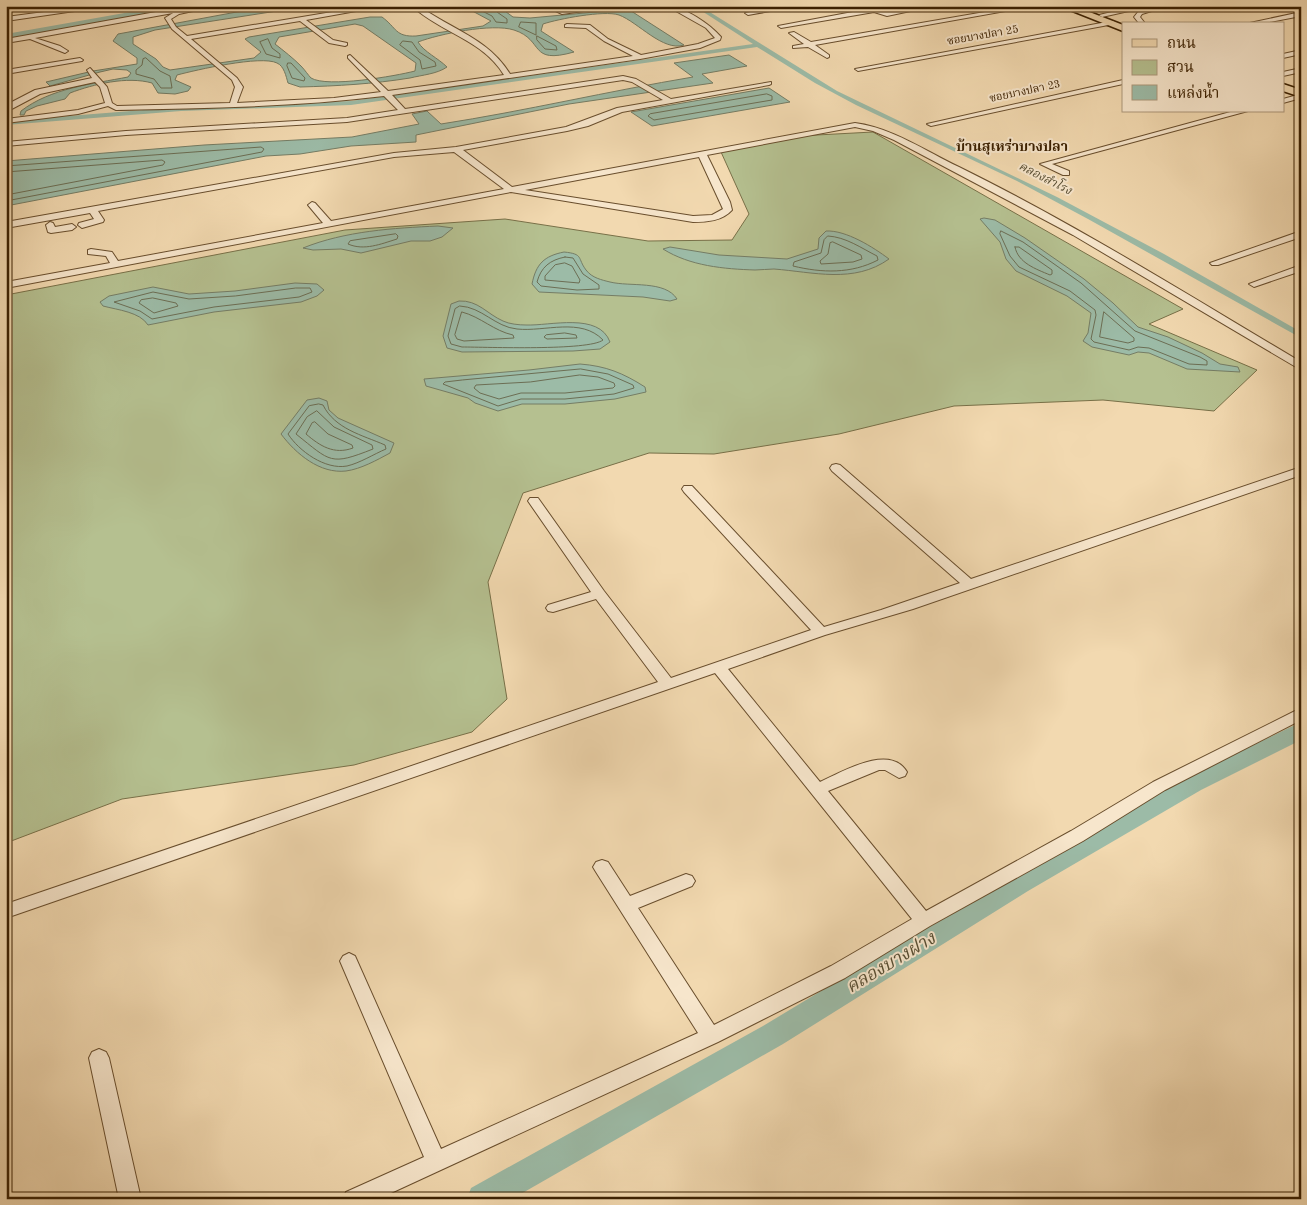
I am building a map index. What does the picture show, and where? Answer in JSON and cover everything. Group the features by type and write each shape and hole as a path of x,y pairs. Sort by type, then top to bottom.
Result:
{"main road":[{"path":"1065,6 1122,28"},
{"path":"1079,6 1122,22"},
{"path":"1284,81 1301,87"},
{"path":"1284,88 1301,95"}],"street":[{"path":"6,19 106,6"},
{"path":"6,41 198,6"},
{"path":"213,6 172,15 168,18 172,26 235,80 239,87 234,105"},
{"path":"338,6 344,12"},
{"path":"350,6 355,9 375,6"},
{"path":"186,38 381,6"},
{"path":"414,6 427,16 494,55 508,76"},
{"path":"548,6 562,12 617,6"},
{"path":"6,121 72,113 109,104 118,108 388,98 508,76 640,57 700,46 718,40 718,37 708,27 670,6"},
{"path":"748,13 795,6"},
{"path":"781,26 874,10 887,14 931,6"},
{"path":"795,46 1031,6"},
{"path":"1102,15 1148,6"},
{"path":"1118,13 1139,18 1165,6"},
{"path":"787,8 818,20"},
{"path":"1129,11 1139,18"},
{"path":"1259,22 1301,14"},
{"path":"766,18 782,16"},
{"path":"301,19 311,29 333,43 345,44"},
{"name":"ซอยบางปลา 25","path":"858,69 1112,24"},
{"path":"567,26 588,26 606,40 640,57"},
{"path":"792,33 827,56"},
{"path":"29,37 65,51"},
{"path":"1284,56 1301,52"},
{"path":"350,57 378,84 388,98 403,111"},
{"path":"6,67 60,58"},
{"path":"6,72 80,60"},
{"path":"1284,74 1301,70"},
{"path":"6,144 126,133 309,123 360,118 623,78 634,80 670,101"},
{"path":"6,110 38,92 97,79 109,104"},
{"name":"ซอยบางปลา 23","path":"931,124 1122,82"},
{"path":"6,224 394,154 456,149 585,124 610,113 770,83"},
{"path":"1284,101 1301,95"},
{"path":"1066,173 1044,164 1240,112"},
{"path":"6,285 854,125 873,128 973,176 1023,203 1301,367"},
{"path":"456,149 511,190 693,219 711,219 722,215 728,210 726,202 702,154"},
{"path":"312,205 329,224"},
{"path":"82,225 99,220 92,210"},
{"path":"52,231 72,226"},
{"path":"1215,262 1301,234"},
{"path":"91,252 109,254 115,264"},
{"path":"1254,284 1301,268"},
{"path":"836,468 970,584"},
{"path":"6,911 821,632 852,625 1301,470"},
{"path":"688,489 821,632"},
{"path":"534,501 599,594 668,684"},
{"path":"553,608 599,594"},
{"path":"718,667 924,921"},
{"path":"354,1199 711,1036 838,972 924,921 1077,836 1159,786 1301,713"},
{"path":"818,789 878,764 889,765 899,772"},
{"path":"602,867 711,1036"},
{"path":"627,906 686,881"},
{"path":"349,961 436,1161"},
{"path":"98,1058 130,1199"}],"green space":[{"path":"873,132 1183,309 1149,324 1257,370 1214,411 1103,400 954,406 839,434 714,454 649,453 523,493 488,582 507,699 472,732 354,765 122,799 6,843 6,295 345,230 505,219 648,241 732,240 749,214 721,152 798,136"}],"water":[{"path":"269,6 290,6 277,11 155,30 133,37 133,44 156,59 163,67 170,70 254,58 261,52 245,39 249,37 370,17 382,17 400,33 416,36 483,26 491,21 463,6 498,6 513,17 530,18 628,9 684,45 676,46 659,40 619,15 592,14 543,24 541,31 574,52 559,55 543,53 524,34 514,30 504,28 479,29 452,33 418,42 447,67 434,73 410,78 382,82 300,87 288,83 283,69 277,63 269,61 243,62 177,75 175,80 191,87 188,91 175,94 158,93 152,83 132,80 111,82 70,93 65,99 37,106 26,111 24,115 20,115 21,111 33,103 59,92 128,77 131,73 127,70 113,69 50,86 46,82 93,71 137,64 137,58 113,41 118,34","holes":["355,24 363,26 416,63 415,71 362,80 319,81 311,78 298,63 275,44 279,37"]},
{"path":"729,55 747,66 702,74 713,83 569,104 416,135 416,142 351,146 300,154 266,156 6,206 6,161 204,145 352,137 419,124 412,114 427,111 441,124 693,77 674,63"},
{"path":"769,88 790,102 652,126 631,112"},
{"path":"980,219 995,220 1025,238 1084,279 1138,327 1168,337 1220,364 1238,367 1240,372 1187,369 1149,353 1138,352 1129,355 1092,347 1083,341 1088,333 1091,313 1067,296 1016,271 1006,259 1000,242"},
{"path":"438,226 453,228 442,237 430,241 411,241 361,253 341,249 313,250 303,248 353,234 387,229"},
{"path":"826,231 834,231 851,236 889,259 876,267 862,272 818,274 774,269 731,269 708,266 673,255 663,249 670,247 719,255 787,259 818,249 819,238"},
{"path":"564,252 577,255 586,270 597,278 610,282 646,285 664,289 677,299 670,301 643,297 539,292 532,284 539,266 551,256"},
{"path":"295,283 317,284 324,290 317,296 301,302 214,312 148,325 134,314 103,306 100,302 109,296 153,287 189,294 235,291"},
{"path":"466,301 477,305 497,318 511,324 585,324 596,327 604,333 610,342 600,349 573,351 462,352 447,348 443,336 451,304"},
{"path":"580,364 598,366 622,374 645,387 646,392 615,399 565,404 522,404 498,411 475,403 468,398 426,386 424,379 529,370"},
{"path":"319,398 327,401 329,410 338,418 394,443 390,453 363,466 346,471 336,471 318,466 301,455 281,434 307,400"}],"waterway":[{"path":"6,37 180,6"},
{"name":"คลองสำโรง","path":"696,6 758,45"},
{"path":"6,123 181,109 351,103 758,45"},
{"name":"คลองสำโรง","path":"758,45 835,92 1055,198 1301,336"},
{"name":"คลองบางฝาง","path":"482,1199 773,1035 1019,884 1193,784 1301,730"}],"district":[{"name":"บ้านสุเหร่าบางปลา","path":"1012,147"}]}
